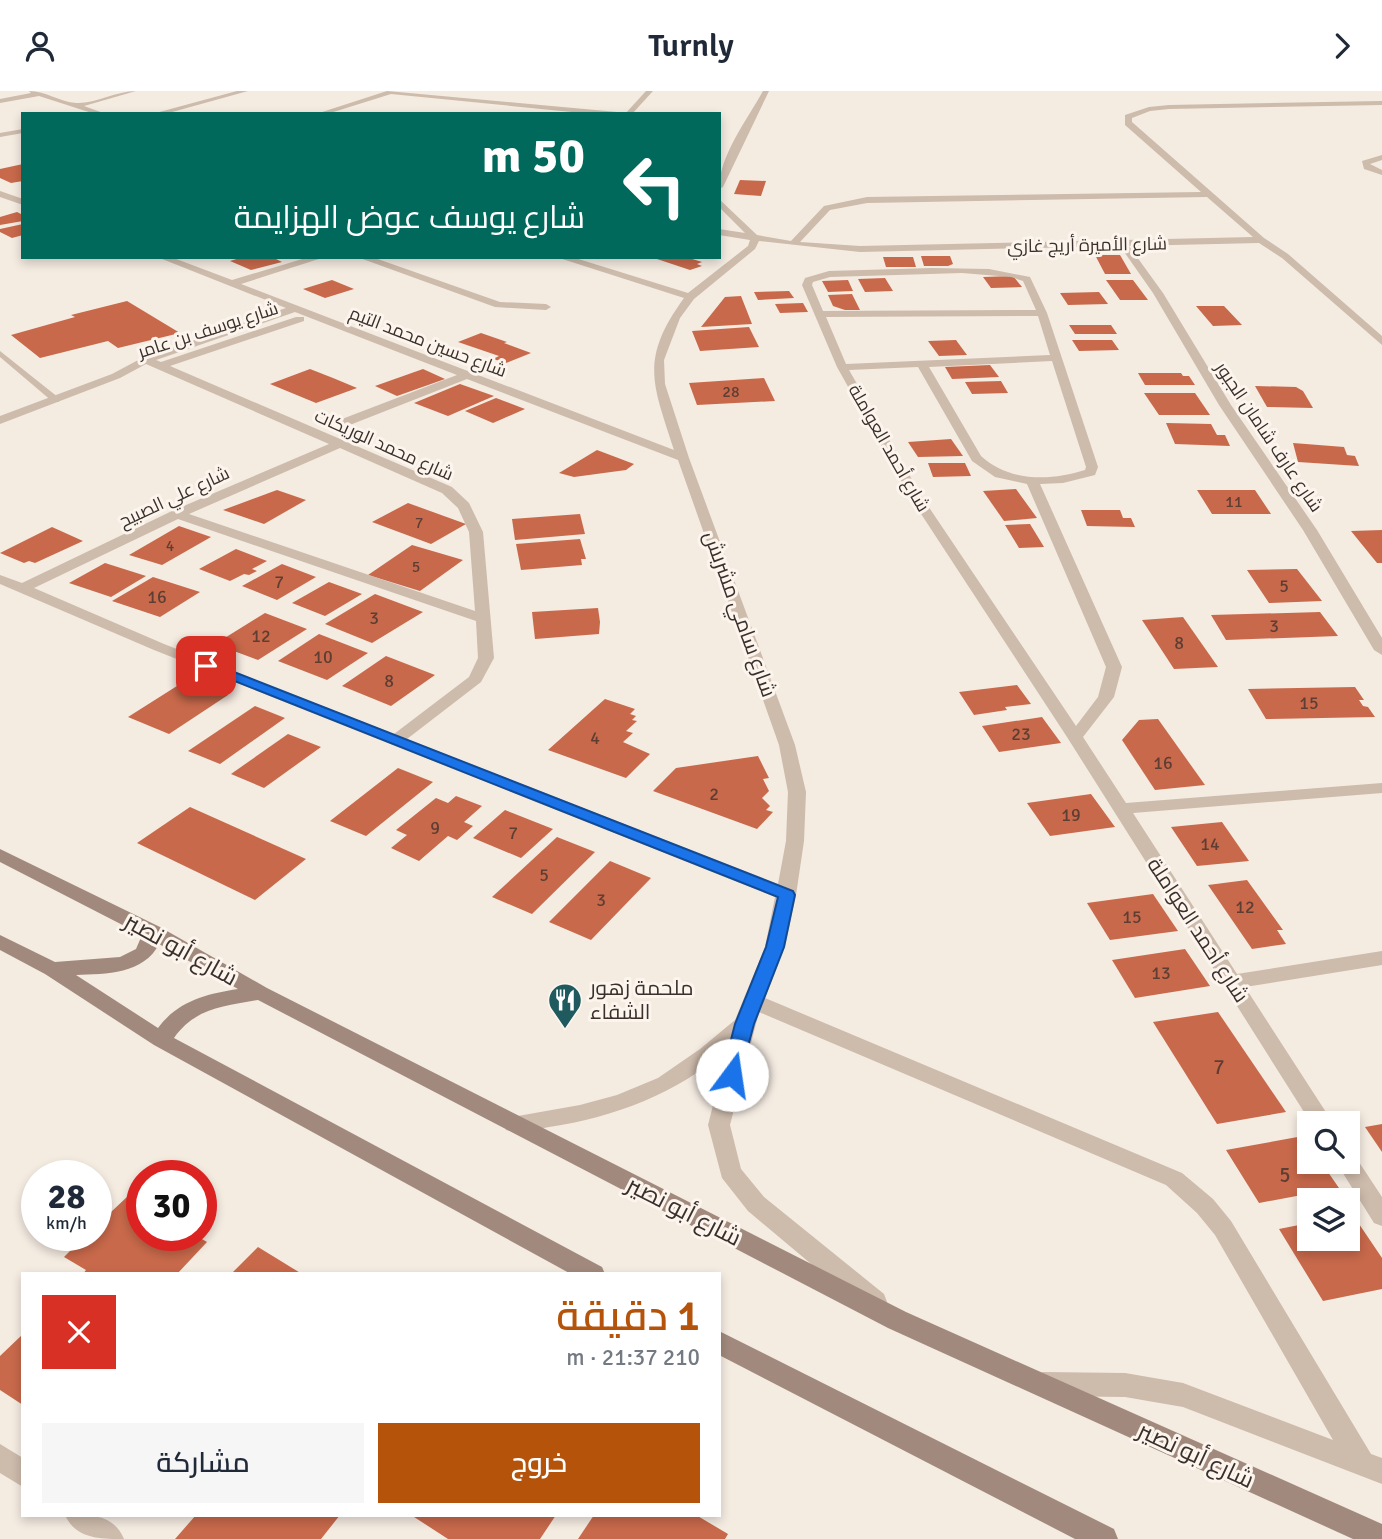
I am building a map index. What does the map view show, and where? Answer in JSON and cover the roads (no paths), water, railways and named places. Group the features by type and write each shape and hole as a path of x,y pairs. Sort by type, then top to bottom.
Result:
{"main road":[{"name":"شارع أبو نصير","path":"0,855 153,932 260,993 897,1319 1382,1538"},
{"path":"52,969 96,967 131,961 146,950 153,932"},
{"path":"0,942 52,969 162,1040 589,1272"},
{"path":"162,1040 174,1020 194,1006 260,993"},
{"path":"721,1343 1089,1536"}],"street":[{"path":"32,91 97,112"},
{"path":"78,105 132,91"},
{"path":"163,112 245,91"},
{"path":"630,112 650,91"},
{"path":"721,182 766,91"},
{"path":"327,112 392,92 596,112"},
{"path":"0,101 41,93"},
{"path":"511,104 523,97"},
{"path":"1331,97 1340,104"},
{"path":"1382,103 1169,107 1149,109 1128,117 1128,123 1261,240 1285,255 1382,342"},
{"path":"1361,104 1371,110"},
{"path":"0,135 21,132"},
{"path":"1382,157 1365,163 1367,167 1382,173"},
{"path":"793,244 827,208 867,200 1211,194"},
{"path":"1,195 21,201"},
{"path":"721,204 755,239"},
{"name":"شارع الأميرة أريج غازي","path":"721,232 793,244 860,249 1261,240"},
{"name":"شارع سامي مشربش","path":"755,239 752,247 690,297 675,318 659,360 659,384 683,458 787,745 797,792 795,841 787,895 775,947 744,1024 719,1125 730,1173 756,1204 897,1319"},
{"name":"شارع عارف شامان الجبور","path":"1124,245 1158,293 1225,405 1310,530 1382,650"},
{"path":"951,247 962,272"},
{"name":"شارع حسين محمد التيم","path":"167,259 683,458"},
{"path":"230,284 313,259"},
{"path":"368,259 499,305 546,307"},
{"path":"567,259 690,297"},
{"name":"شارع أحمد العواملة","path":"922,364 980,463 998,473 1032,481 1080,476 1091,472 1093,467 1042,313 1031,284 1020,275 962,272 829,274 814,276 807,285 842,367 916,497 1075,737 1314,1111"},
{"name":"شارع يوسف بن عامر","path":"0,420 116,376 146,360 293,309"},
{"path":"820,314 1042,313"},
{"name":"شارع يوسف بن عامر","path":"116,376 160,366 310,316"},
{"path":"842,367 1057,358"},
{"name":"شارع محمد الوريكات","path":"146,360 447,491 464,506 476,532 486,658 476,679 396,740"},
{"path":"333,427 466,375"},
{"name":"شارع علي الصبيح","path":"23,588 177,514 341,443"},
{"path":"1032,481 1114,667 1113,687 1075,737"},
{"path":"177,514 483,619"},
{"path":"0,579 159,647 787,895"},
{"path":"1121,809 1382,788"},
{"path":"1231,982 1382,958"},
{"path":"755,1002 1174,1179 1205,1206 1223,1228 1371,1467"},
{"name":"شارع سامي مشربش","path":"514,1124 570,1117 632,1099 685,1072 744,1024"},
{"path":"1355,1174 1382,1216"},
{"path":"1039,1383 1125,1385 1183,1395 1371,1467"},
{"path":"0,1457 21,1473"},
{"path":"82,1517 110,1539"}],"lane":[{"path":"0,353 56,400"}],"place":[{"name":"ملحمة زهور الشفاء","path":"565,1030"}]}
